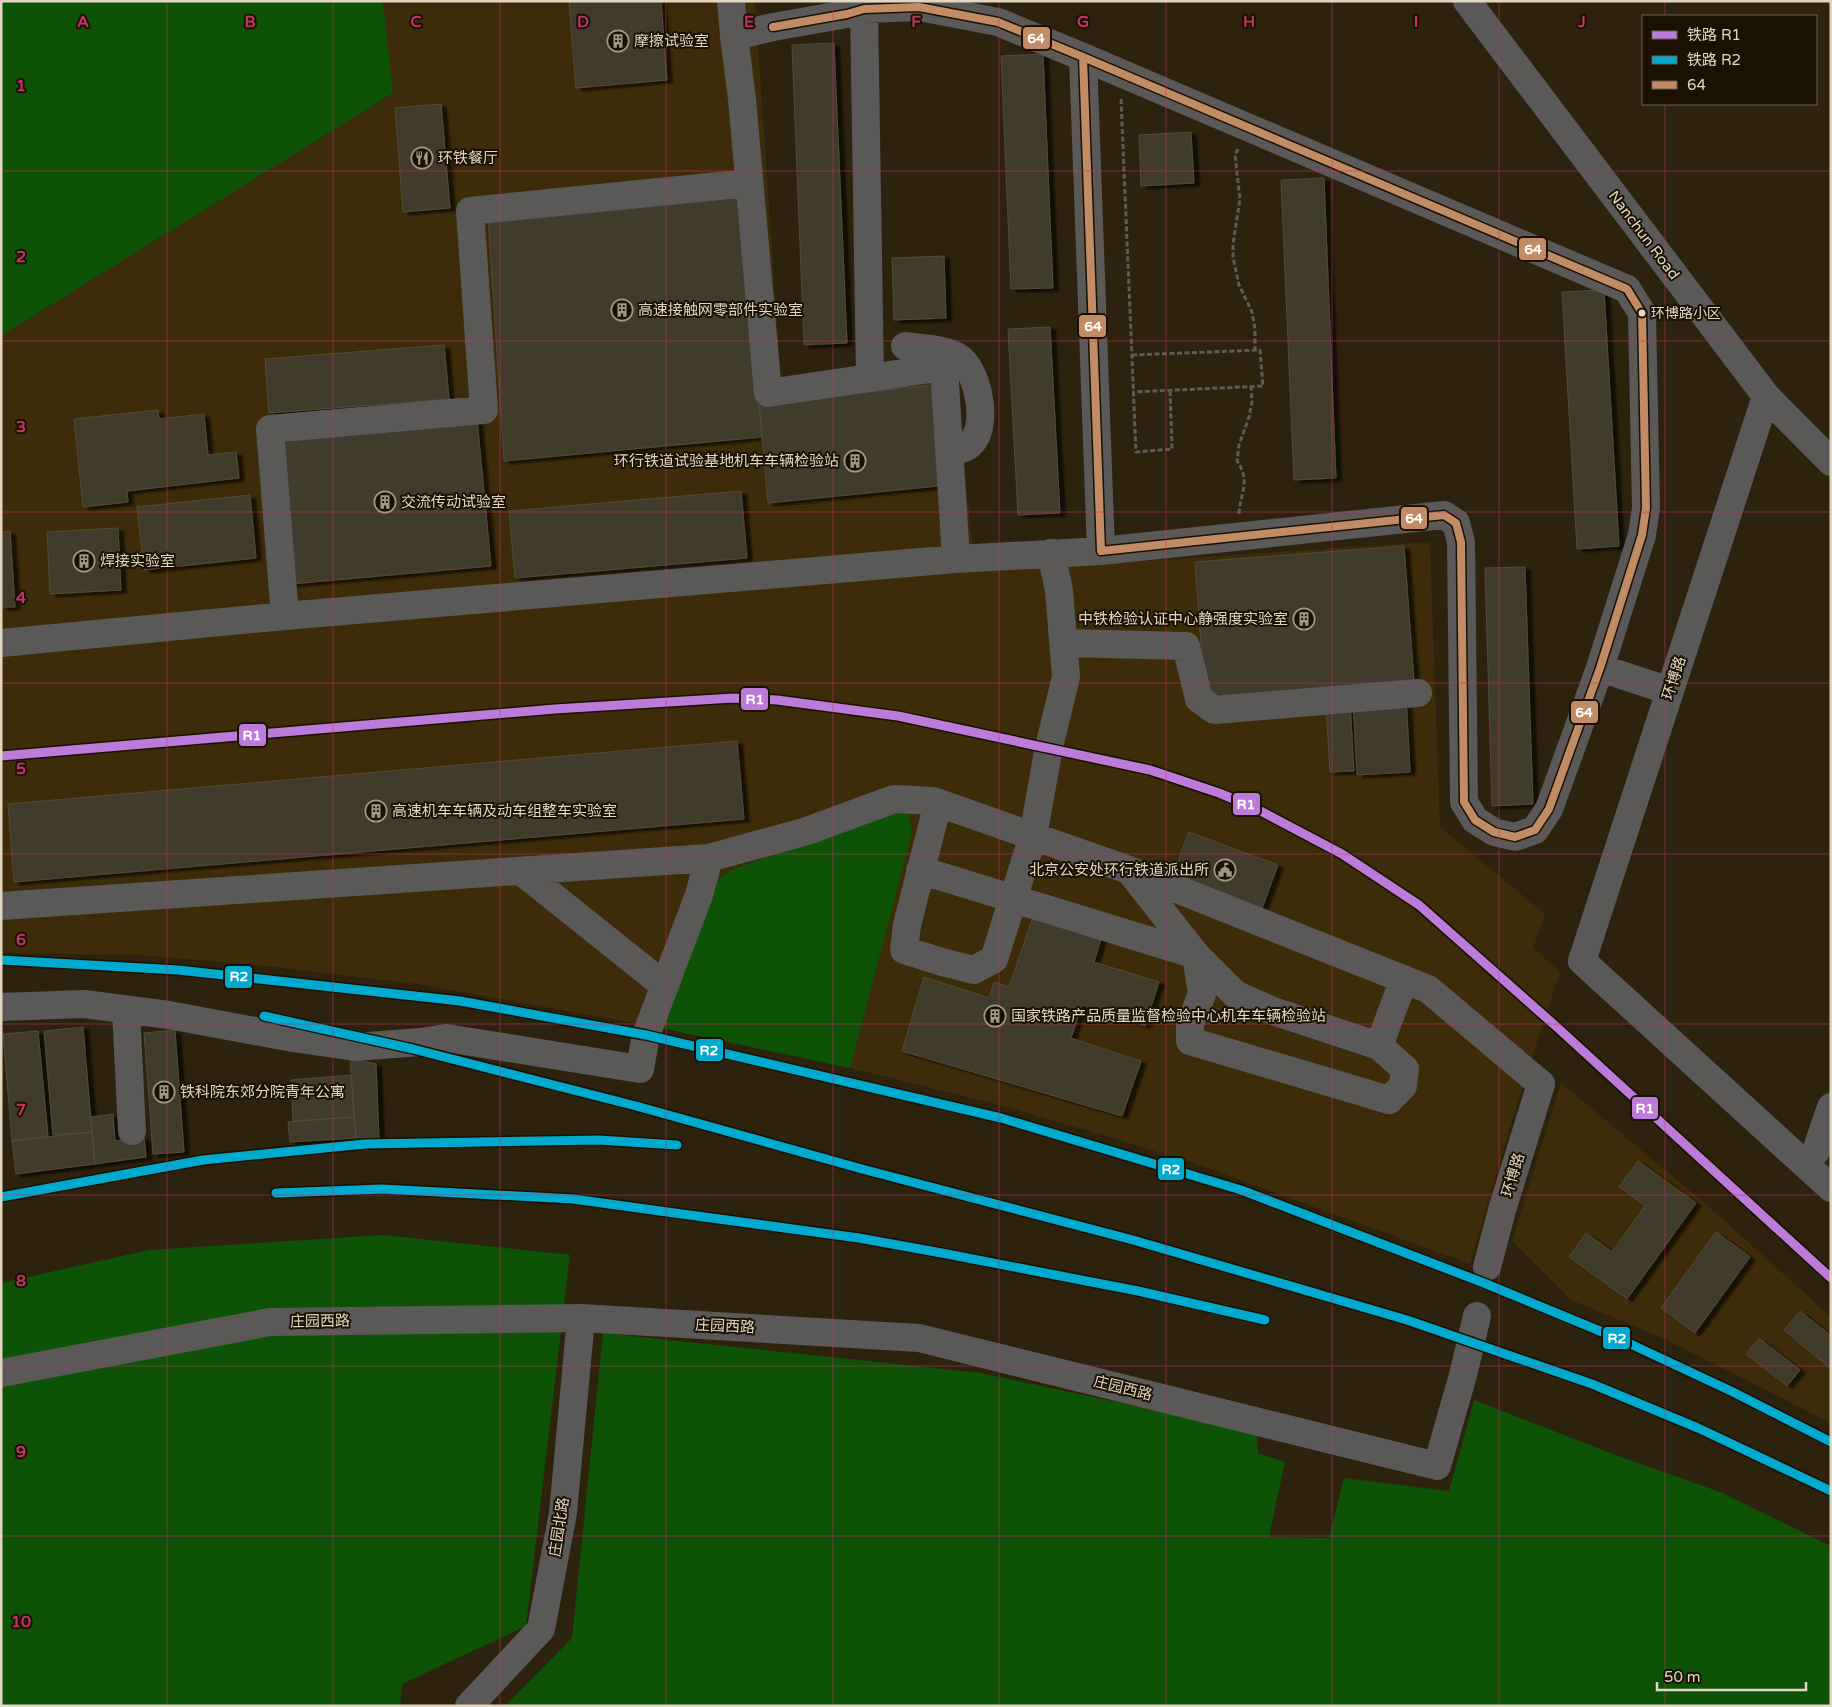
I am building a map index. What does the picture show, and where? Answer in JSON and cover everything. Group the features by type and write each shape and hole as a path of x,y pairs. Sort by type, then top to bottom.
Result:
{"street":[{"path":"731,1 768,393 944,367 956,559"},
{"name":"Nanchun Road","path":"1467,1 1766,396 1831,462"},
{"path":"1,643 285,616 956,559 1101,551 1444,515 1456,523 1461,542 1464,802 1475,820 1494,832 1515,837 1535,830 1550,809 1600,668 1642,535 1646,508 1642,313 1628,289 998,22 919,7 864,9 734,36"},
{"path":"864,9 870,378"},
{"path":"1082,57 1101,551"},
{"path":"285,616 270,429 484,410 470,211 749,183"},
{"path":"905,346 942,351 960,358 978,387 980,424 974,441 963,450 949,451"},
{"name":"环博路","path":"1766,396 1582,960 1806,1165"},
{"path":"938,803 907,925 904,950 974,970 994,959 1033,836 1049,747 1066,677 1059,590 1051,553"},
{"path":"1064,643 1186,646 1199,699 1214,710 1418,693"},
{"path":"1600,668 1670,691"},
{"path":"1,906 709,858 807,831 894,799 938,803 1129,870 1404,979 1379,1046"},
{"path":"1,1007 84,1004 169,1015 293,1038 355,1047 446,1038 640,1069 646,1035 699,895 709,858"},
{"path":"920,870 1196,955"},
{"path":"1129,870 1196,955 1236,994 1273,1011 1379,1046 1405,1068 1403,1086 1388,1100 1190,1041 1190,1024 1202,994 1196,955"},
{"path":"521,871 665,986"},
{"name":"环博路","path":"1404,979 1428,989 1541,1084 1502,1210 1488,1267"},
{"path":"126,1010 132,1131"},
{"path":"1831,1107 1816,1151 1806,1165 1831,1188"},
{"name":"庄园西路","path":"1,1373 270,1322 580,1318 918,1338 1437,1466 1463,1375 1477,1316"},
{"name":"庄园北路","path":"469,1706 541,1629 563,1513 580,1318"}],"path":[{"path":"1120,74 1136,452 1172,449 1170,390"},
{"path":"1246,127 1235,155 1240,199 1233,250 1235,270 1239,284 1252,312 1255,330 1255,350"},
{"path":"1132,356 1260,350 1263,386 1133,392"},
{"path":"1237,537 1240,503 1245,484 1242,470 1237,461 1239,445 1252,402 1251,386"}],"shaded area":[{"path":"383,1 755,1 781,381 953,354 973,552 1097,564 1430,542 1440,827 1545,914 1533,948 1560,972 1518,1101 1470,1264 1205,1167 1110,1137 988,1102 850,1068 662,1028 417,984 265,966 138,955 1,953 1,336 392,93"},
{"path":"1561,1083 1707,1205 1831,1317 1831,1423 1656,1335 1571,1300 1512,1241"}],"green space":[{"path":"1,1 383,1 393,93 1,336"},
{"path":"899,809 909,815 912,833 850,1068 662,1028 713,883 732,870"},
{"path":"383,1235 570,1255 526,1626 402,1684 400,1706 1,1706 1,1283 149,1250"},
{"path":"603,1333 981,1373 1257,1432 1258,1453 1285,1462 1269,1537 1329,1538 1344,1478 1449,1491 1474,1400 1613,1454 1720,1492 1831,1546 1831,1706 505,1706 572,1638"}],"building":[{"name":"摩擦试验室","path":"569,1 661,1 667,80 576,88"},
{"path":"834,43 847,343 804,345 792,45"},
{"path":"1043,54 1053,288 1011,289 1001,56"},
{"name":"环铁餐厅","path":"441,104 450,208 403,212 395,108"},
{"path":"1191,132 1194,183 1141,186 1139,135"},
{"path":"1324,178 1336,478 1294,480 1281,180"},
{"name":"高速接触网零部件实验室","path":"740,190 762,437 504,461 488,216"},
{"path":"944,256 946,318 894,320 892,258"},
{"path":"1604,290 1619,546 1577,549 1562,292"},
{"path":"1050,327 1060,513 1018,515 1008,329"},
{"path":"444,345 449,399 269,413 265,359"},
{"name":"环行铁道试验基地机车车辆检验站","path":"941,384 948,485 768,503 759,404"},
{"path":"158,410 159,419 204,414 208,455 236,452 239,478 127,491 128,502 83,507 74,419"},
{"name":"交流传动试验室","path":"477,419 491,566 291,584 280,438"},
{"path":"741,491 747,558 515,578 509,511"},
{"path":"250,495 256,558 144,570 137,507"},
{"name":"焊接实验室","path":"118,528 121,590 50,594 47,532"},
{"path":"10,531 15,607 1,607 1,532"},
{"name":"中铁检验认证中心静强度实验室","path":"1404,546 1414,682 1205,698 1195,562"},
{"path":"1525,567 1533,804 1492,806 1485,568"},
{"path":"1406,697 1410,772 1357,775 1353,700"},
{"path":"1350,703 1354,771 1330,772 1326,705"},
{"name":"高速机车车辆及动车组整车实验室","path":"737,741 744,819 14,882 8,804"},
{"name":"北京公安处环行铁道派出所","path":"1189,832 1278,865 1262,908 1173,874"},
{"name":"国家铁路产品质量监督检验中心机车车辆检验站","path":"1034,914 1102,936 1094,962 1159,982 1145,1026 1082,1005 1071,1038 1141,1061 1122,1116 902,1051 924,977 989,998 994,982 1009,987"},
{"path":"83,1027 92,1132 53,1135 44,1031"},
{"name":"铁科院东郊分院青年公寓","path":"175,1030 184,1152 153,1154 144,1033"},
{"path":"38,1031 48,1136 12,1141 3,1034"},
{"path":"350,1058 376,1064 379,1138 356,1138"},
{"path":"351,1075 354,1117 293,1121 291,1080"},
{"path":"113,1114 115,1141 144,1137 146,1157 95,1164 91,1117"},
{"path":"354,1117 356,1138 290,1142 288,1122"},
{"path":"92,1132 95,1164 16,1174 12,1141"},
{"path":"1638,1161 1696,1203 1627,1299 1569,1257 1586,1233 1612,1252 1645,1206 1619,1187"},
{"path":"1716,1232 1750,1257 1695,1333 1661,1308"},
{"path":"1800,1311 1831,1336 1831,1369 1784,1330"},
{"path":"1759,1338 1800,1370 1787,1386 1746,1354"}],"rail line":[{"name":"R1","path":"1,756 555,709 733,698 777,700 898,716 1150,770 1219,793 1253,807 1342,854 1419,905 1559,1029 1831,1278"},
{"name":"R2","path":"1,960 178,970 460,1001 646,1035 1001,1118 1241,1190 1484,1283 1624,1341 1733,1392 1831,1442"},
{"name":"R2","path":"264,1016 413,1049 636,1106 862,1169 1133,1240 1407,1320 1592,1384 1698,1428 1831,1491"},
{"name":"R2","path":"1,1197 203,1160 365,1144 599,1140 677,1145"},
{"name":"R2","path":"276,1193 382,1189 573,1199 859,1238 1138,1291 1265,1320"}],"transit line":[{"name":"64","path":"773,27 847,14 864,9 919,7 998,22 1083,57 1627,289 1642,313 1646,508 1642,535 1600,668 1549,809 1535,830 1515,837 1494,832 1475,820 1464,802 1461,542 1456,523 1444,515 1101,551 1083,57"}],"place":[{"name":"摩擦试验室","path":"618,41"},
{"name":"环铁餐厅","path":"422,158"},
{"name":"高速接触网零部件实验室","path":"622,310"},
{"name":"环博路小区","path":"1642,313"},
{"name":"环行铁道试验基地机车车辆检验站","path":"855,461"},
{"name":"交流传动试验室","path":"385,502"},
{"name":"焊接实验室","path":"84,561"},
{"name":"中铁检验认证中心静强度实验室","path":"1304,619"},
{"name":"高速机车车辆及动车组整车实验室","path":"376,811"},
{"name":"北京公安处环行铁道派出所","path":"1225,870"},
{"name":"国家铁路产品质量监督检验中心机车车辆检验站","path":"995,1016"},
{"name":"铁科院东郊分院青年公寓","path":"164,1092"}]}
